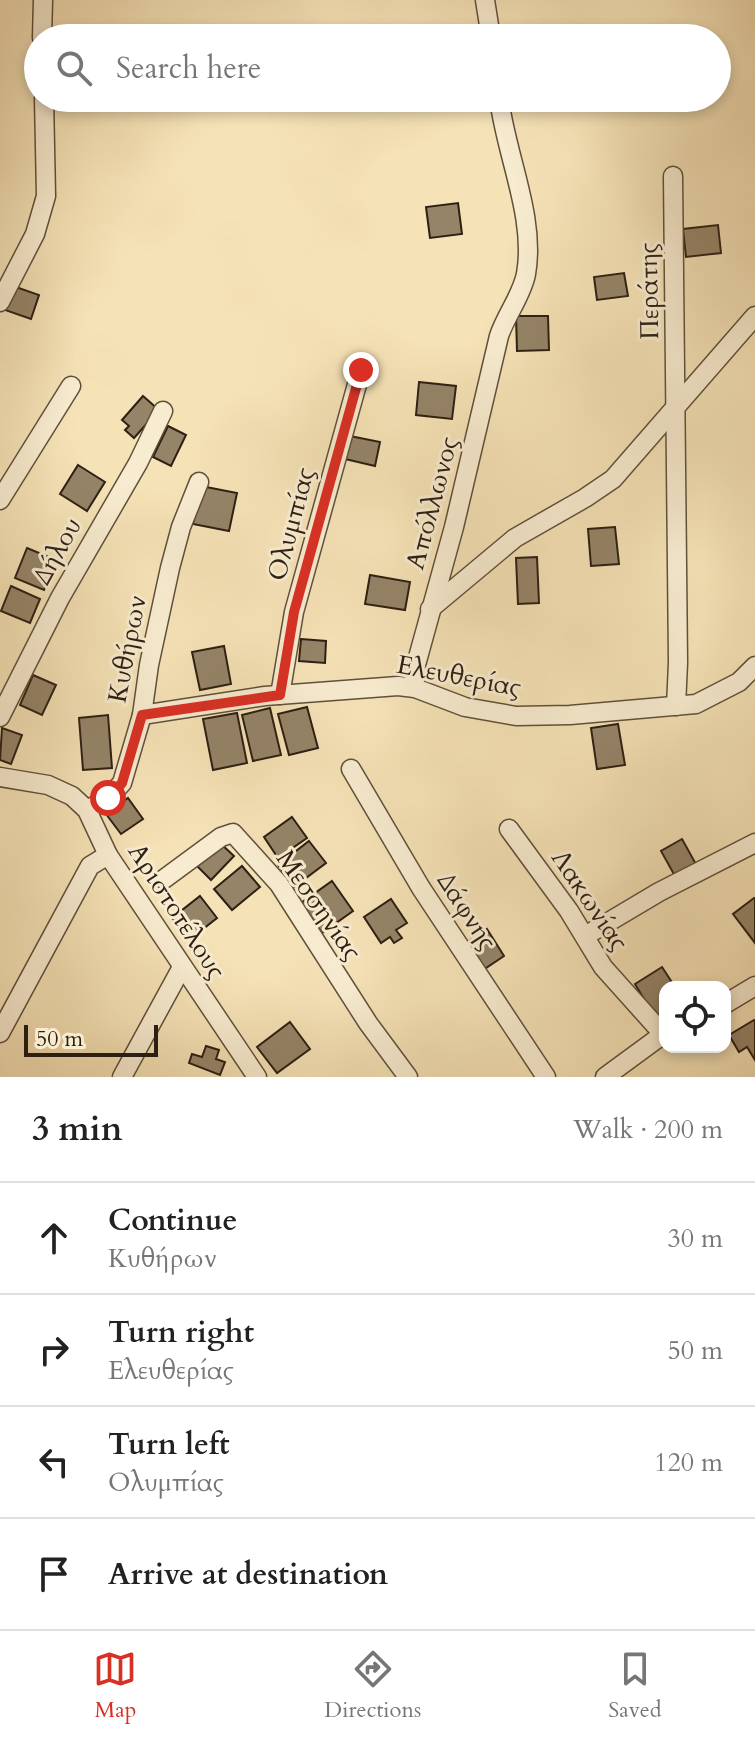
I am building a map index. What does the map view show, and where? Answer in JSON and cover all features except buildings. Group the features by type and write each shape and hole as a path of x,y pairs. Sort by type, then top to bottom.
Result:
{"street":[{"path":"42,24 43,0"},
{"path":"485,0 489,24"},
{"path":"0,302 35,234 46,196 44,112"},
{"name":"Απόλλωνος","path":"430,609 454,527 499,336 525,278 527,228 500,112"},
{"name":"Περάτης","path":"673,176 677,405 676,706"},
{"name":"Απόλλωνος","path":"430,609 515,538 613,479 755,316"},
{"name":"Ολυμπίας","path":"280,695 294,612 361,370"},
{"path":"0,500 71,386"},
{"name":"Δήλου","path":"0,717 60,598 138,463 163,411"},
{"name":"Κυθήρων","path":"87,810 108,798 122,783 142,715 149,665 170,568 181,527 199,482"},
{"path":"415,688 414,672 430,609"},
{"name":"Ελευθερίας","path":"142,715 280,695 398,686 415,688 465,707 516,716 570,715 696,704 739,682 755,666"},
{"name":"Δάφνης","path":"351,769 421,888 546,1077"},
{"path":"0,777 48,785 72,796 87,810"},
{"name":"Αριστοτέλους","path":"87,810 108,855 257,1077"},
{"name":"Λακωνίας","path":"509,829 585,936 603,967 659,1028"},
{"name":"Μεσσηνίας","path":"164,879 221,837 233,833 279,884 368,1023 408,1077"},
{"path":"585,936 659,892 755,843"},
{"path":"0,1033 90,866 108,855"},
{"path":"122,1077 182,967"},
{"path":"731,1000 755,986"},
{"path":"605,1077 659,1037"}],"route":[{"path":"108,798 122,783 133,737 142,715 280,695 294,612 361,370"}]}
